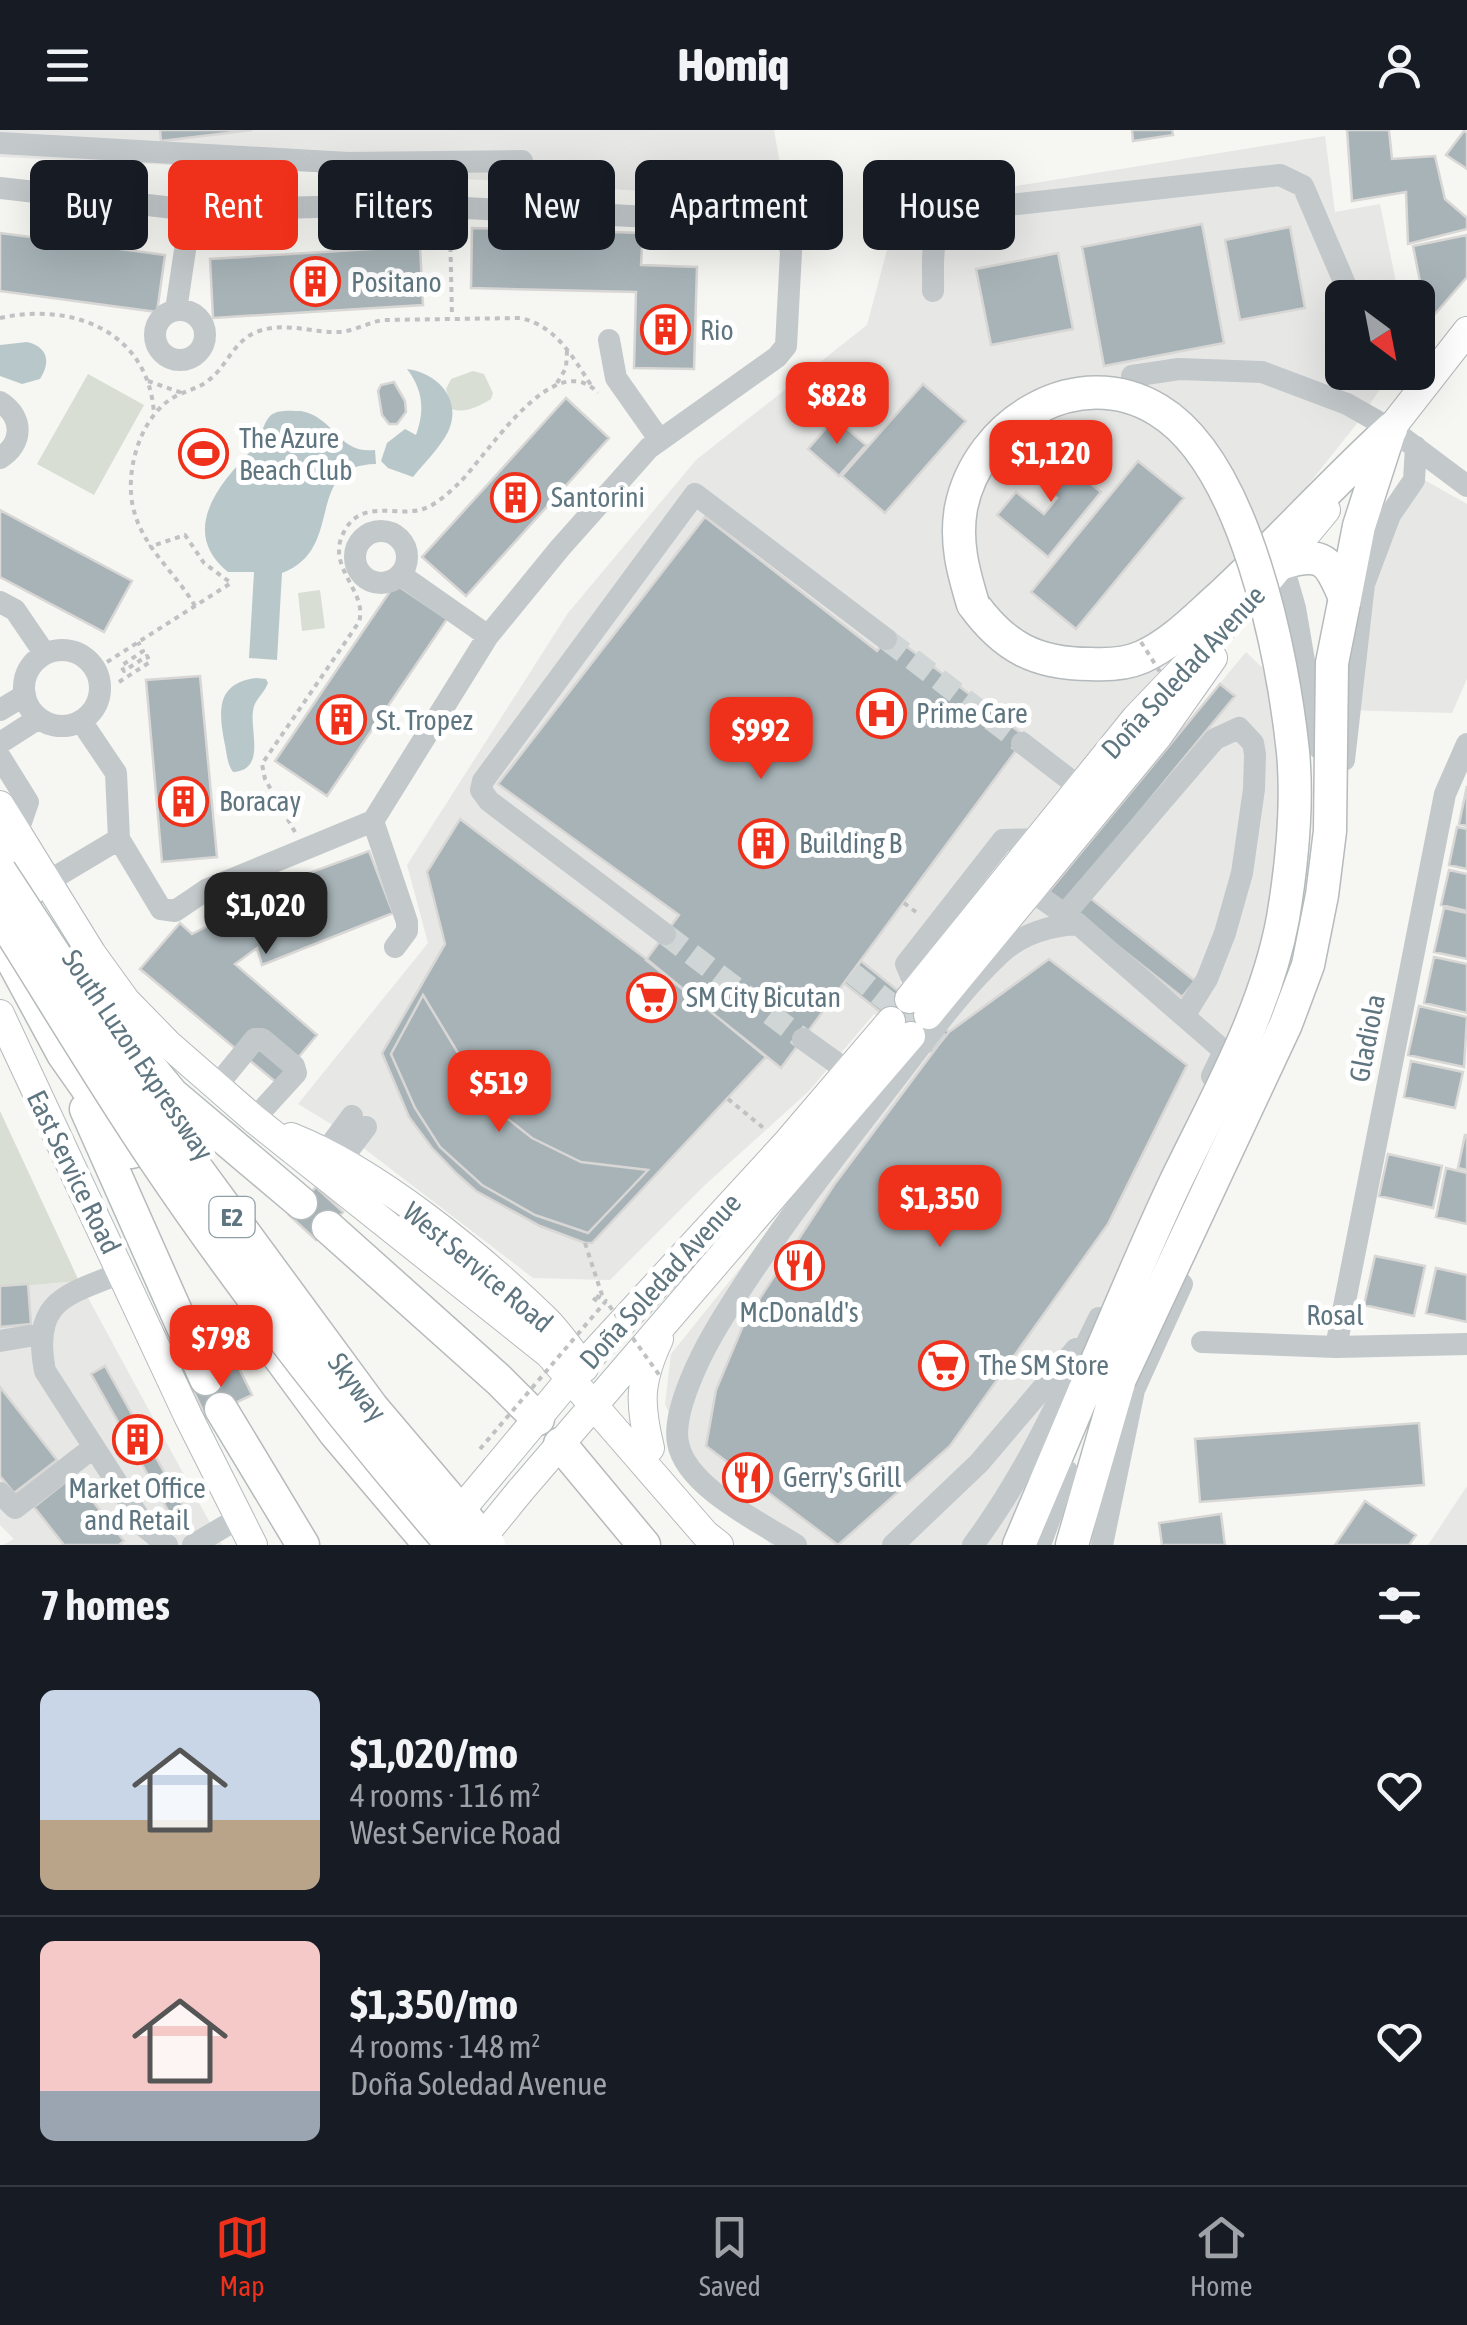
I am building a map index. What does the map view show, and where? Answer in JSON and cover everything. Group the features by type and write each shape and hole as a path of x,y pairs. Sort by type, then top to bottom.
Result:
{"highway":[{"path":"1019,1545 1158,1222 1264,990 1282,921 1292,854 1293,754 1278,657 1260,586 1232,504 1202,450 1175,422 1156,408 1116,395 1074,394 1034,408 1004,428 978,462 961,507 959,561 974,604 992,630 1024,652 1059,664 1112,665 1140,658 1174,639 1273,565 1328,488 1403,438"},
{"path":"1070,1545 1120,1379 1286,1024 1308,965 1330,831 1332,663 1359,526 1403,438"},
{"path":"1273,565 1306,557 1322,559 1332,570 1344,600"},
{"name":"South Luzon Expressway","path":"9,839 45,916 200,1148 381,1396 504,1545"},
{"name":"Skyway","path":"0,871 180,1146 372,1406 489,1545"},
{"name":"South Luzon Expressway","path":"1,932 63,1054 323,1417 431,1545"},
{"name":"Skyway","path":"1,932 242,1283 348,1424 452,1545"},
{"path":"122,1033 172,1094 301,1203"},
{"path":"63,1054 116,1183 206,1379"},
{"path":"328,1228 538,1419"},
{"path":"221,1409 303,1545"},
{"path":"560,1444 644,1545"}],"main road":[{"path":"1435,361 1467,331"},
{"path":"1403,438 1418,390"},
{"name":"Doña Soledad Avenue","path":"476,1545 768,1203 1038,839 1136,718 1273,565"},
{"name":"Doña Soledad Avenue","path":"431,1545 486,1460 538,1419 848,1072 911,1012 964,983 996,945 1029,889 1158,736 1273,565"},
{"name":"West Service Road","path":"0,805 9,839 48,882 126,1001 258,1123 576,1372"},
{"name":"East Service Road","path":"0,1014 253,1545"},
{"name":"West Service Road","path":"258,1123 333,1156 438,1227 548,1322 576,1372 705,1534 720,1545"},
{"path":"650,1448 641,1410 645,1368 670,1314"},
{"name":"West Service Road","path":"597,1399 650,1448 735,1545"},
{"path":"538,1419 560,1444"}],"street":[{"path":"0,142 348,163 488,161"},
{"path":"933,291 935,238 940,226 964,210 1280,175 1303,186 1343,280"},
{"path":"0,188 168,207"},
{"path":"82,720 116,773 120,840 161,910 175,911 206,890 373,820 488,636 560,548 660,438 777,357 786,346 792,252 787,234 774,222 468,208"},
{"path":"176,310 186,250"},
{"path":"609,340 616,378 660,438"},
{"path":"1132,376 1179,368 1262,372 1347,404 1403,438 1467,486"},
{"path":"0,402 14,414 18,434 10,452 0,458"},
{"path":"1341,788 1364,584 1390,514 1414,480 1403,438"},
{"path":"665,934 490,801 481,790 483,781 600,620 695,494 886,639"},
{"path":"1040,1545 1119,1338 1295,982 1320,873 1320,756 1310,680 1273,565"},
{"path":"401,575 488,636"},
{"path":"0,602 15,610 44,654"},
{"path":"67,650 96,669 100,692 82,720 60,726 39,718 24,695 28,671 44,654 67,650"},
{"path":"0,710 24,695"},
{"path":"0,743 39,718"},
{"path":"996,945 1071,920 1216,739 1239,728 1247,734 1255,754 1254,789 1239,890 1207,979 1184,1016"},
{"path":"1022,743 1102,804"},
{"name":"Gladiola","path":"1336,1346 1445,794 1467,744"},
{"path":"0,758 28,802 9,839"},
{"path":"373,820 407,922 407,931 395,947"},
{"path":"48,882 120,840"},
{"path":"1029,889 1250,1069 1261,1109 1134,1390 1102,1545"},
{"path":"1,932 45,916"},
{"path":"796,1545 688,1470 677,1435 684,1400 716,1330 821,1175 964,983"},
{"path":"803,1038 848,1072"},
{"path":"216,1088 255,1039 262,1039 294,1066 296,1073 258,1123"},
{"path":"973,1545 1012,1491 1038,1445 1224,1051"},
{"path":"333,1156 359,1121"},
{"path":"768,1203 821,1175"},
{"path":"123,1272 60,1299 51,1307 42,1334 45,1371 146,1528 167,1545"},
{"path":"893,1545 979,1463 1094,1327"},
{"path":"0,1341 42,1334"},
{"path":"1070,1545 1092,1467 1119,1338"},
{"name":"Rosal","path":"1202,1342 1467,1344"},
{"path":"1056,1545 1113,1367"},
{"path":"0,1492 15,1508 94,1448"},
{"path":"193,1545 239,1518"}],"path":[{"path":"451,250 452,319"},
{"path":"0,318 31,313 93,323 122,342 148,381 154,414"},
{"path":"195,606 183,585 150,548 134,511 130,473 154,414 182,392 210,380 241,341 267,330 304,326 349,332 368,322 383,320 521,318 537,322 566,346 591,385"},
{"path":"555,386 566,368 566,346"},
{"path":"148,381 182,392"},
{"path":"107,662 231,582 204,563 185,535 150,548"},
{"path":"120,682 150,662 147,656 124,671 121,666 143,651 138,642"},
{"path":"1141,642 1162,675"},
{"path":"904,903 928,921"},
{"path":"728,1098 785,1146"},
{"path":"584,1243 602,1300 660,1376"},
{"path":"486,1460 602,1300"}],"shaded area":[{"path":"0,130 774,130 779,160 635,160 635,191 615,189 615,160 488,160 488,180 468,179 468,160 318,160 318,172 298,171 298,160 168,160 168,165 148,164 148,160 0,157"},
{"name":"SM City Bicutan","path":"1325,136 1335,212 1380,204 1396,280 1325,280 1325,390 1379,390 1176,651 900,982 942,1017 1246,652 1267,672 1277,700 1282,853 1253,981 1004,1545 771,1545 689,1458 665,1404 671,1354 917,1048 874,1014 809,1091 705,1185 610,1280 533,1278 336,1127 298,1104 428,943 407,865 568,613 696,460 867,325 887,250 1015,250 1015,186"},
{"path":"27,342 46,356 40,379 22,384 0,376 0,345"},
{"path":"407,369 438,382 452,409 448,432 413,477 388,468 381,461 387,443 405,429 416,435 419,426 419,393"},
{"path":"473,371 484,374 493,393 491,399 467,410 452,409 446,389 451,379"},
{"path":"88,374 144,405 94,495 37,464"},
{"path":"301,411 322,421 352,447 375,450 376,464 353,468 339,478 314,546 302,561 282,573 277,660 249,658 254,572 228,572 206,541 205,525 217,493 256,445 268,418 278,412"},
{"path":"1414,474 1467,504 1467,679 1452,713 1343,710 1346,664"},
{"path":"320,590 325,628 302,631 298,593"},
{"path":"256,678 268,683 254,707 253,757 250,765 233,772 221,708 234,685"},
{"path":"0,1111 79,1281 0,1288"},
{"path":"79,1281 222,1545 3,1545 14,1539 0,1525 0,1288"},
{"path":"1467,1486 1467,1545 1428,1545"}],"building":[{"path":"160,130 252,130 161,141"},
{"path":"1132,130 1172,130 1173,135 1133,141"},
{"path":"1347,130 1389,130 1392,159 1435,156 1445,199 1467,218 1467,229 1408,244 1406,192 1352,201"},
{"path":"1464,131 1467,133 1467,169 1446,155"},
{"path":"1202,224 1224,343 1104,366 1082,247"},
{"path":"1290,227 1305,308 1240,320 1225,240"},
{"name":"Rio","path":"472,228 488,228 488,250 615,250 615,232 635,233 635,250 642,250 641,265 697,267 694,369 634,368 636,292 471,288"},
{"path":"0,233 30,237 30,250 128,250 165,255 157,312 0,291"},
{"path":"1467,235 1467,277 1435,314 1435,280 1420,280 1413,246"},
{"name":"Positano","path":"420,250 423,305 213,318 210,259"},
{"path":"1058,253 1073,329 991,345 976,269"},
{"path":"394,382 405,401 406,412 397,424 389,424 382,415 378,391 381,385"},
{"path":"923,384 966,421 885,513 842,476"},
{"name":"Santorini","path":"566,398 609,438 466,596 422,557"},
{"path":"835,418 866,445 839,476 808,449"},
{"path":"1050,451 1101,492 1048,557 997,515 1016,492 1044,514 1057,498 1030,475"},
{"path":"1138,461 1184,498 1076,629 1031,592"},
{"path":"0,510 132,581 104,632 0,577"},
{"name":"Building B","path":"705,517 877,651 890,634 1026,737 781,1068 646,960 679,915 498,784"},
{"name":"St. Tropez","path":"395,584 447,619 327,796 275,761"},
{"name":"Boracay","path":"200,676 217,857 162,862 146,680"},
{"path":"1220,684 1235,696 1062,906 1047,894"},
{"path":"1467,786 1467,826 1459,824"},
{"path":"460,819 649,961 766,1057 592,1243 540,1226 476,1191 457,1174 409,1117 382,1053 445,944 427,872"},
{"path":"1457,827 1467,829 1467,869 1449,865"},
{"path":"369,851 393,913 262,965 257,948 235,964 317,1035 277,1083 140,969 180,923 192,934 236,911 233,901"},
{"path":"1449,870 1467,874 1467,911 1441,905"},
{"path":"1089,897 1195,981 1182,997 1076,913"},
{"path":"1444,908 1467,913 1467,959 1434,952"},
{"path":"1434,957 1467,964 1467,1013 1424,1003"},
{"path":"1049,959 1187,1065 1108,1224 950,1446 838,1545 706,1446 716,1390 745,1321 834,1185 940,1043 949,1032"},
{"path":"861,961 949,1032 932,1053 844,983"},
{"path":"423,995 488,1095 508,1119 532,1138 581,1162 648,1170 588,1233 535,1215 482,1185 440,1147 415,1108 391,1054"},
{"path":"1419,1006 1467,1017 1464,1067 1408,1055"},
{"path":"1411,1061 1463,1072 1455,1108 1404,1097"},
{"path":"1467,1135 1467,1170 1458,1168"},
{"path":"1388,1154 1442,1166 1433,1208 1379,1196"},
{"path":"1446,1168 1467,1173 1467,1224 1436,1217"},
{"path":"316,1187 343,1212 316,1240 289,1215"},
{"path":"1375,1256 1425,1266 1414,1316 1364,1305"},
{"path":"1436,1268 1467,1275 1467,1322 1426,1313"},
{"path":"28,1284 31,1324 0,1327 0,1286"},
{"path":"237,1364 252,1395 206,1417 191,1386"},
{"name":"Market Office and Retail","path":"105,1366 183,1506 170,1514 91,1374"},
{"path":"0,1387 57,1460 14,1493 0,1476"},
{"path":"1419,1423 1424,1485 1200,1502 1195,1439"},
{"path":"73,1476 124,1541 119,1545 64,1545 34,1507"},
{"path":"1365,1501 1416,1535 1409,1545 1335,1545"},
{"path":"1221,1514 1225,1545 1162,1545 1159,1523"}],"tunnel":[{"path":"886,639 1022,743"},
{"path":"665,934 803,1039"},
{"path":"852,973 940,1043"}],"place":[{"name":"Positano","path":"316,282"},
{"name":"Rio","path":"665,330"},
{"name":"The Azure Beach Club","path":"204,454"},
{"name":"Santorini","path":"516,497"},
{"name":"Prime Care","path":"881,713"},
{"name":"St. Tropez","path":"341,720"},
{"name":"Boracay","path":"184,801"},
{"name":"Building B","path":"764,843"},
{"name":"SM City Bicutan","path":"651,997"},
{"name":"McDonald's","path":"799,1265"},
{"name":"The SM Store","path":"944,1365"},
{"name":"Market Office and Retail","path":"137,1440"},
{"name":"Gerry's Grill","path":"748,1477"}]}
